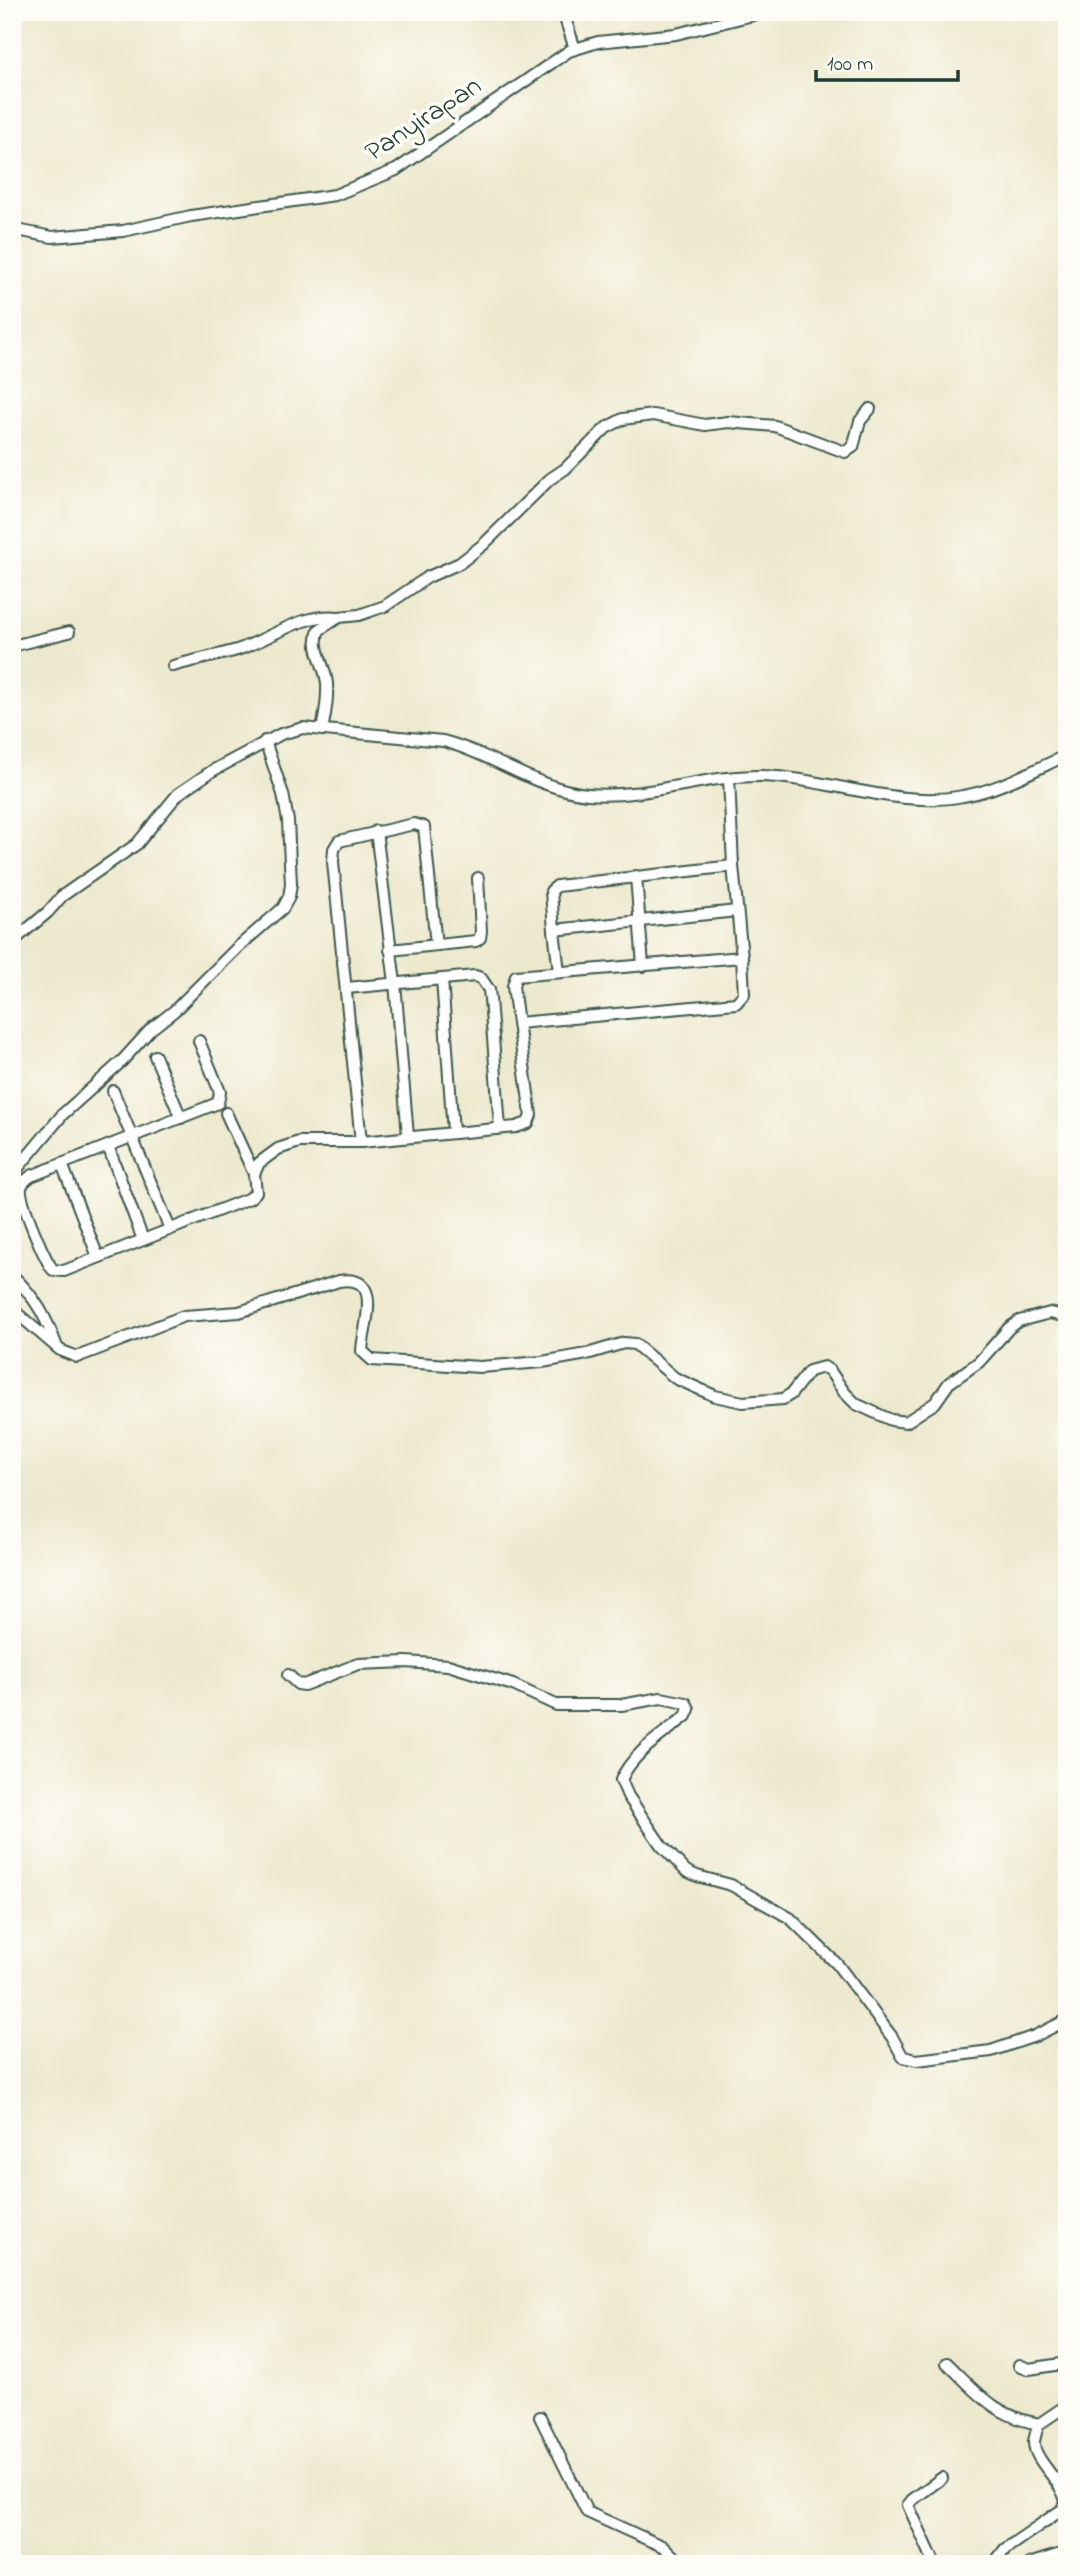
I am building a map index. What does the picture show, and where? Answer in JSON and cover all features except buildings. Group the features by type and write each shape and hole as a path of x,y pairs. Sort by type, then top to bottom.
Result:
{"street":[{"path":"563,12 575,49"},
{"name":"Panyirapan","path":"12,229 52,237 123,231 191,216 335,195 396,170 556,59 575,49 598,43 676,34 765,12"},
{"path":"173,666 239,649 307,619 372,612 428,577 460,563 484,544 550,479 565,469 598,435 623,419 653,415 705,425 728,422 775,426 845,452 853,447 860,421 870,409"},
{"path":"322,730 327,705 327,683 316,636 319,630 339,617"},
{"path":"12,646 69,632"},
{"path":"12,942 48,912 62,896 137,844 178,794 265,741 292,730 322,730 443,741 480,754 539,783 589,794 662,790 729,778 762,776 894,796 962,797 987,790 1067,755"},
{"path":"12,1175 63,1114 283,908 289,897 291,884 288,821 283,794 265,741"},
{"path":"518,1023 736,1003 744,994 733,866 729,778"},
{"path":"361,1142 334,862 334,849 343,839 414,824 424,827 436,945"},
{"path":"376,831 395,983 408,1136"},
{"path":"559,972 551,891 554,887 733,866"},
{"path":"636,876 643,966"},
{"path":"390,950 469,943 480,938 478,878"},
{"path":"554,930 737,911"},
{"path":"254,1174 266,1156 292,1144 308,1141 361,1142 516,1127 530,1120 513,986 516,976 742,957"},
{"path":"347,988 481,978 489,990 500,1128"},
{"path":"442,979 453,1132"},
{"path":"199,1041 218,1086 218,1102 32,1176 23,1182 20,1189 42,1253 50,1266 58,1272 253,1196 256,1186 254,1174 226,1113"},
{"path":"155,1056 181,1118"},
{"path":"114,1091 170,1230"},
{"path":"108,1146 143,1240"},
{"path":"62,1164 98,1257"},
{"path":"12,1275 32,1295 57,1346"},
{"path":"12,1309 69,1355 77,1357 184,1316 239,1312 338,1281 351,1280 359,1283 367,1293 369,1308 362,1351 372,1360 480,1367 542,1362 587,1354 624,1343 635,1344 675,1378 715,1396 743,1402 783,1399 791,1394 809,1371 824,1367 856,1404 902,1423 935,1403 949,1383 979,1362 1018,1321 1050,1313 1067,1317"},
{"path":"1067,1385 1067,1400"},
{"path":"288,1675 298,1685 304,1685 358,1664 447,1664 513,1685 556,1705 621,1705 661,1698 686,1703 689,1709 686,1716 644,1750 627,1768 621,1780 628,1796 661,1845 686,1871 697,1877 731,1885 790,1918 837,1964 892,2036 903,2057 917,2060 1007,2047 1067,2020"},
{"path":"947,2363 1000,2412 1018,2420 1039,2424"},
{"path":"1019,2365 1030,2369 1067,2363"},
{"path":"996,2561 1004,2549 1063,2509 1066,2502 1058,2482 1036,2450 1034,2442 1039,2424 1067,2405"},
{"path":"540,2417 587,2512 664,2547 681,2564"},
{"path":"935,2564 908,2505 942,2477"},
{"path":"1029,2564 1067,2552"}]}
